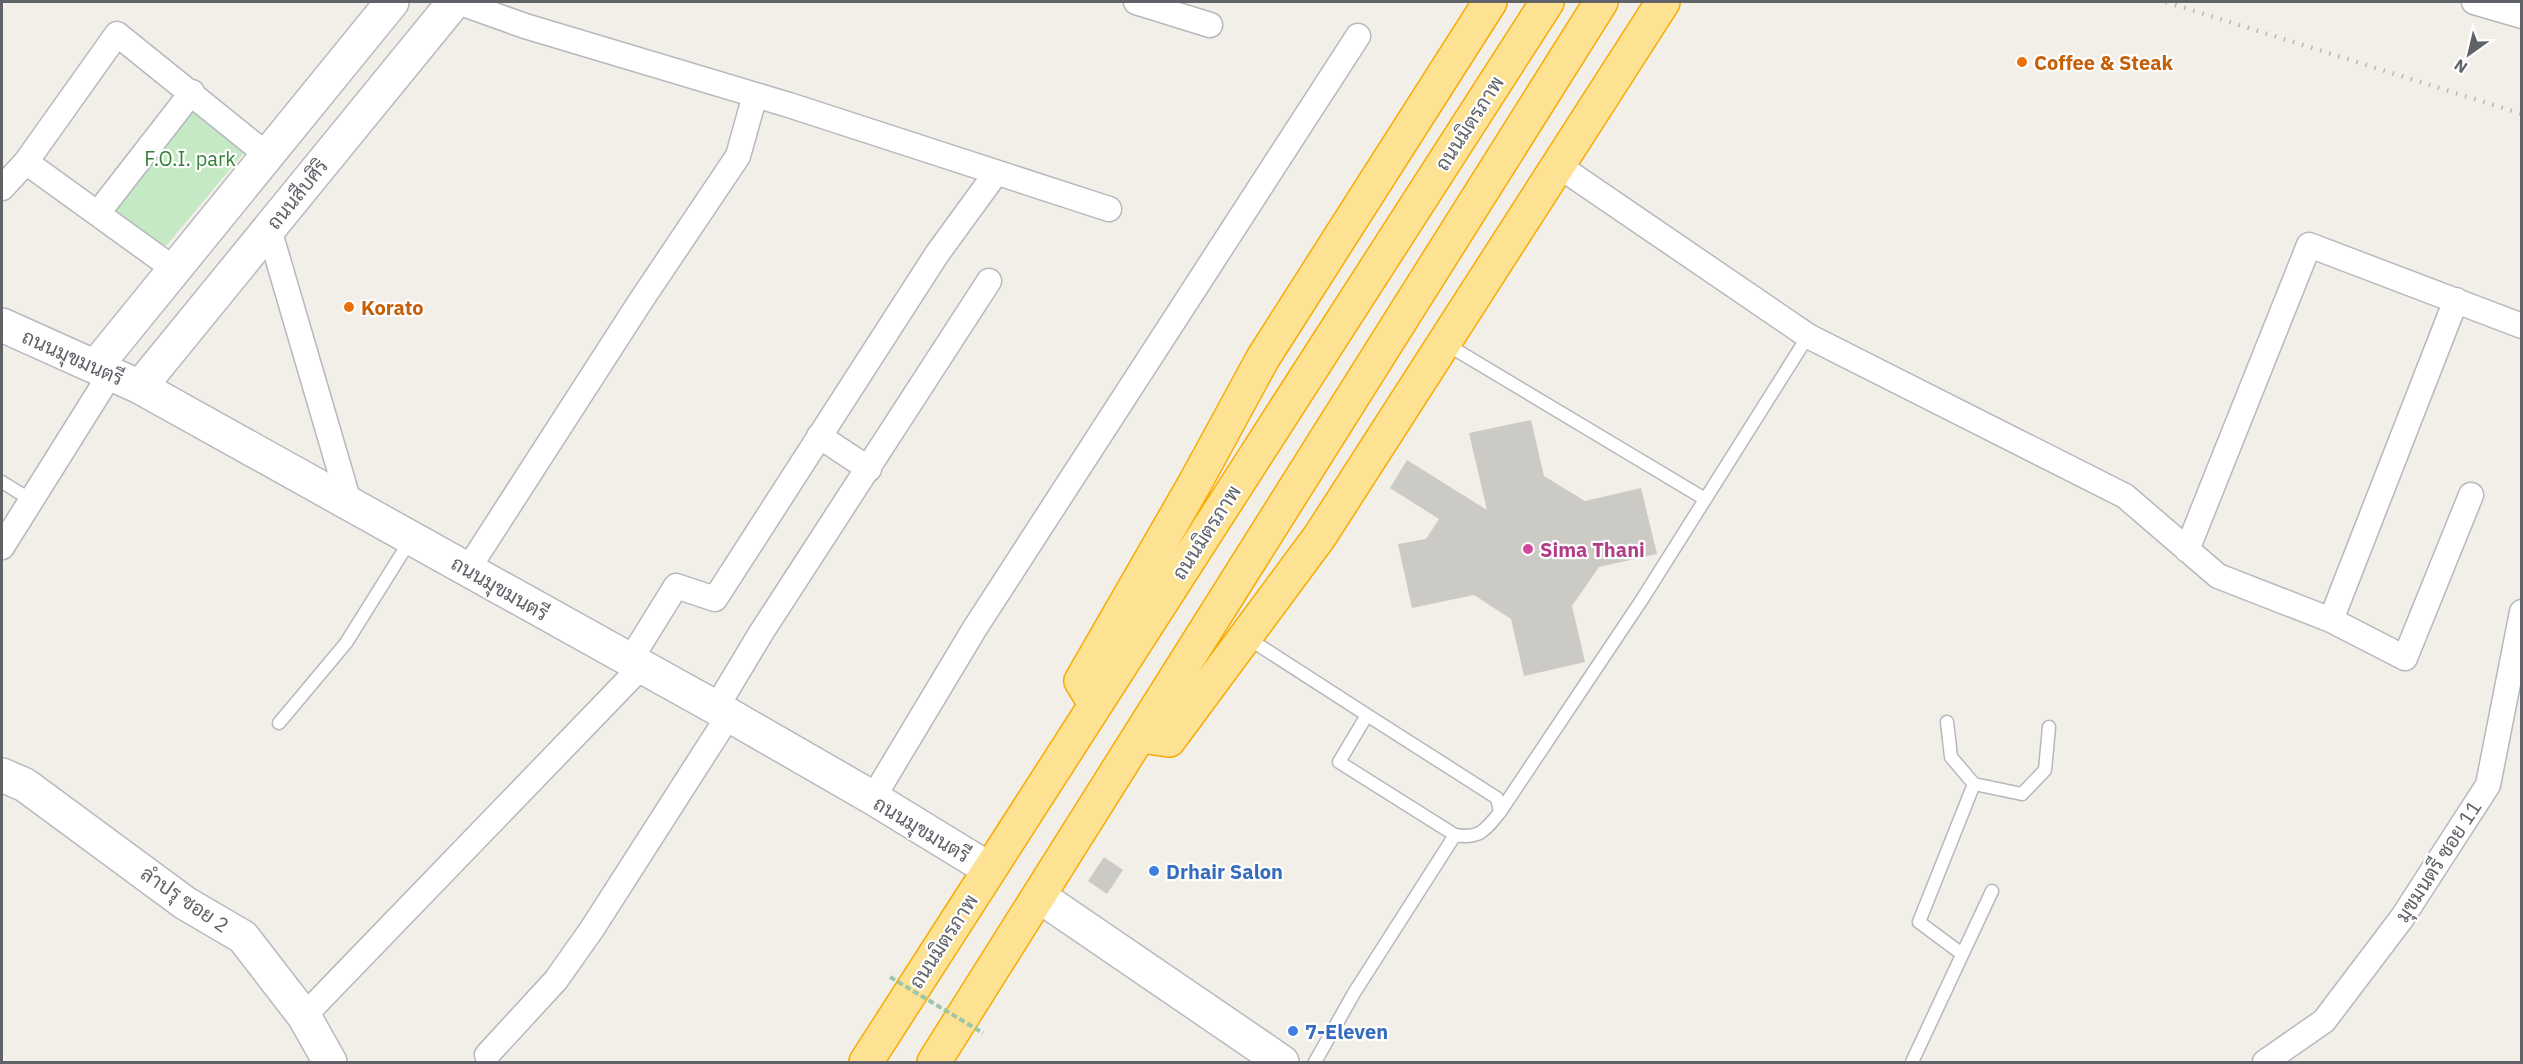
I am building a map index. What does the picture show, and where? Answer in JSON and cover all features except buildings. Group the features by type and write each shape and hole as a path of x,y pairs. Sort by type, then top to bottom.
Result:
{"highway":[{"path":"1095,704 1081,681 1196,483 1263,358 1490,2"},
{"name":"ถนนมิตรภาพ","path":"866,1062 1547,2"},
{"path":"934,1062 1601,2"},
{"path":"1141,736 1169,740 1320,536 1663,2"}],"street":[{"path":"2,547 116,375 174,269 392,2"},
{"path":"456,2 525,26 755,95 1109,209"},
{"name":"ถนนสืบศิริ","path":"116,375 269,229 456,2"},
{"path":"1136,2 1210,25"},
{"path":"2474,2 2517,10"},
{"path":"2,188 26,162 117,34 192,92 267,155"},
{"path":"873,798 975,628 1358,36"},
{"path":"99,213 192,92"},
{"path":"468,569 640,302 738,156 755,95"},
{"path":"26,162 174,269"},
{"path":"1558,166 1808,336 2126,496 2218,576 2331,620 2405,658 2471,495"},
{"path":"304,1016 634,665 676,586 715,599 937,254 996,173"},
{"path":"269,229 349,502"},
{"path":"2187,550 2309,245 2522,326"},
{"path":"487,1055 556,980 592,929 869,468 989,281"},
{"path":"2331,620 2456,300"},
{"name":"ถนนมุขมนตรี","path":"2,325 116,375 349,502 873,798 989,869"},
{"path":"819,435 869,468"},
{"name":"มุขมนตรี ซอย 11","path":"2265,1062 2324,1021 2402,918 2488,785 2522,612"},
{"name":"ลำปรุ ซอย 2","path":"2,775 25,784 185,903 243,937 304,1016 330,1062"},
{"path":"1039,896 1282,1062"}],"lane":[{"path":"1367,716 1339,762 1455,835 1471,838 1488,828 1705,499 1808,336"},
{"path":"1445,343 1705,499"},
{"path":"2,482 31,500"},
{"path":"279,723 346,643 411,537"},
{"path":"1246,636 1497,798 1500,812"},
{"path":"1947,722 1951,758 1974,784 2022,794 2045,770 2049,727"},
{"path":"1962,954 1919,922 1974,784"},
{"path":"1315,1062 1354,993 1455,835"},
{"path":"1912,1062 1992,891"}],"path":[{"path":"890,976 983,1033"}],"green space":[{"name":"F.O.I. park","path":"186,100 246,150 161,252 106,201"}],"railway":[{"path":"2166,2 2522,114"}],"place":[{"name":"Coffee & Steak","path":"2022,62"},
{"name":"Korato","path":"349,307"},
{"name":"Sima Thani","path":"1528,549"},
{"name":"Drhair Salon","path":"1154,871"},
{"name":"7-Eleven","path":"1293,1031"}]}
